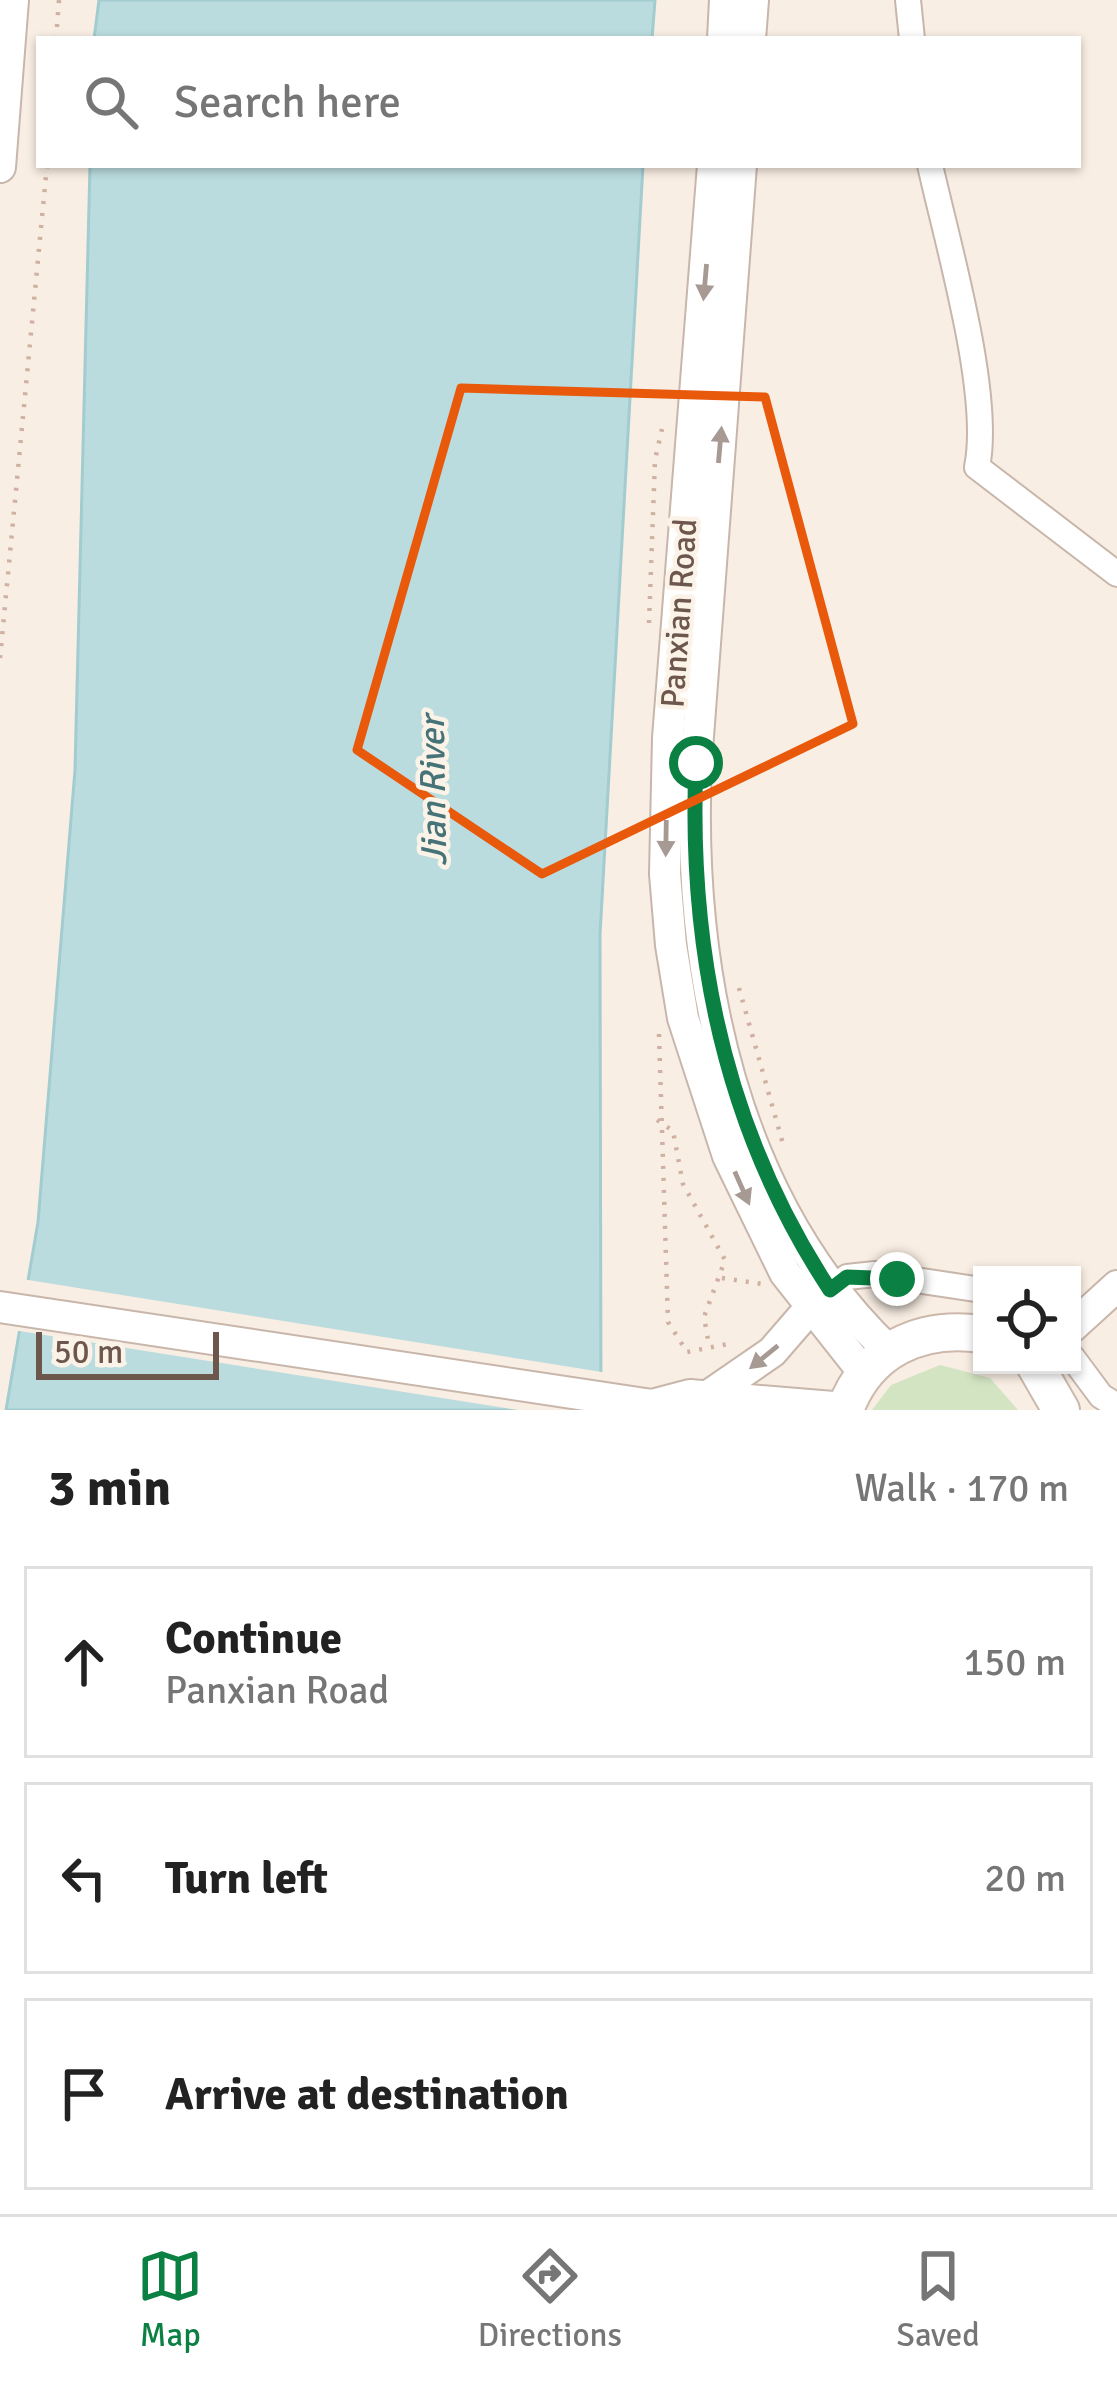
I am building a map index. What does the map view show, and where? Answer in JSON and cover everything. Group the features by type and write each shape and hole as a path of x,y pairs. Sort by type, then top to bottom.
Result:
{"main road":[{"path":"845,1409 876,1361 917,1336 949,1330 973,1333"},
{"path":"1041,1374 1061,1409"}],"street":[{"path":"0,167 13,0"},
{"path":"723,36 725,0"},
{"path":"750,36 753,0"},
{"path":"908,0 912,36"},
{"name":"Panxian Road","path":"713,168 668,738 665,874 670,945 683,1018 728,1156 762,1231 876,1361"},
{"name":"Panxian Road","path":"741,168 696,763 692,845 697,926 709,1002 734,1093 821,1299"},
{"path":"931,168 963,310 980,428 977,467 1117,574"},
{"path":"707,1396 772,1352 847,1277 875,1274 973,1289"},
{"path":"1081,1320 1117,1286"},
{"path":"0,1306 655,1408 707,1396 845,1409"},
{"path":"1081,1369 1101,1396 1117,1406"}],"path":[{"path":"56,36 59,0"},
{"path":"0,658 47,168"},
{"path":"736,974 784,1155"},
{"path":"668,1041 664,1020 656,1042 657,1120 668,1322 687,1352 748,1340"},
{"path":"657,1120 673,1131 683,1184 722,1247 722,1277 704,1317 709,1345"},
{"path":"722,1277 752,1285 768,1283 764,1276"}],"highlighted area":[{"path":"461,388 765,397 853,724 542,874 357,750"}],"green space":[{"path":"940,1365 990,1378 1018,1410 872,1410 891,1385"}],"water":[{"path":"99,0 655,0 652,36 94,36"},
{"name":"Jian River","path":"90,168 643,168 600,935 601,1410 6,1410 38,1222 75,770"}],"pier":[{"path":"22,1279 608,1373 607,1410 518,1410 13,1330"}],"route":[{"path":"696,763 692,845 697,926 709,1002 734,1093 769,1180 830,1290 847,1277 875,1274 897,1279"}]}
